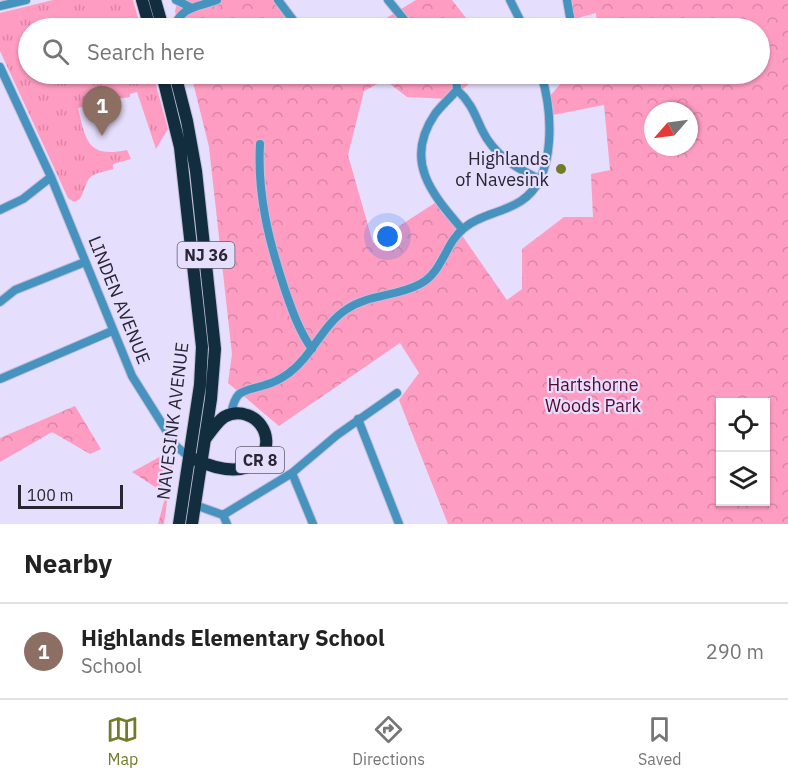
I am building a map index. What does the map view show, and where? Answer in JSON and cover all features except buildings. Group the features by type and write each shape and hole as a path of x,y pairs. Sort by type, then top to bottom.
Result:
{"highway":[{"path":"142,0 147,18"},
{"path":"155,0 160,18"},
{"name":"NAVESINK AVENUE","path":"164,84 180,147 201,332 202,364 179,524"},
{"name":"NAVESINK AVENUE","path":"177,84 194,154 215,336 214,370 205,439"},
{"path":"205,439 221,420 231,414"},
{"name":"CR 8","path":"201,462 216,467 245,468 258,462 265,453 267,436 262,424 246,415 231,414"},
{"name":"NJ 36","path":"201,462 205,439"},
{"path":"189,457 201,462"},
{"name":"NAVESINK AVENUE","path":"192,524 201,462"}],"street":[{"path":"0,6 26,0"},
{"path":"176,0 190,7"},
{"path":"178,18 190,7 216,0"},
{"path":"278,0 292,18"},
{"path":"388,0 403,18"},
{"path":"510,0 519,18"},
{"path":"567,0 570,18"},
{"name":"LINDEN AVENUE","path":"0,67 51,177 132,376 176,446 189,457"},
{"path":"457,84 457,90 473,108 482,131 496,151 514,166 539,179"},
{"path":"231,414 238,394 246,389 270,384 299,365 333,320 348,308 366,299 410,289 424,281 439,266 462,229 479,218 508,208 530,194 545,166 549,134 544,84"},
{"path":"457,90 429,124 422,147 422,160 424,179 462,229"},
{"path":"260,144 260,176 267,231 293,313 312,349"},
{"path":"0,210 23,199 51,177"},
{"path":"0,302 15,290 86,262"},
{"path":"0,379 112,331"},
{"path":"195,505 225,520 292,473 358,419 397,393"},
{"path":"358,419 399,524"},
{"path":"292,473 313,524"}],"green space":[{"path":"53,0 133,0 138,18 18,18 18,84 156,84 168,129 156,149 137,92 130,94 130,97 98,106 97,103 78,108 91,145 104,152 127,150 131,159 113,164 113,169 93,175 80,199 74,202 68,198 0,51 0,13"},
{"path":"178,0 280,0 290,18 177,18 175,11"},
{"path":"416,0 452,0 466,18 386,18"},
{"name":"Hartshorne Woods Park","path":"572,0 788,0 788,524 448,524 399,400 419,373 400,343 279,426 228,383 232,354 209,147 193,84 377,84 364,91 348,155 373,243 438,201 507,300 522,289 522,249 564,217 593,217 591,174 610,170 604,105 553,115 549,97 560,84 770,84 770,18 596,18 596,13 574,18"},
{"name":"Hartshorne Woods Park","path":"390,84 469,84 450,99 407,97"},
{"path":"75,406 101,449 90,454 52,432 0,462 0,438"},
{"path":"165,454 172,465 164,524 158,524 166,494 132,472"}],"place":[{"name":"Highlands Elementary School","path":"102,136"},
{"name":"Highlands of Navesink","path":"561,169"}]}
